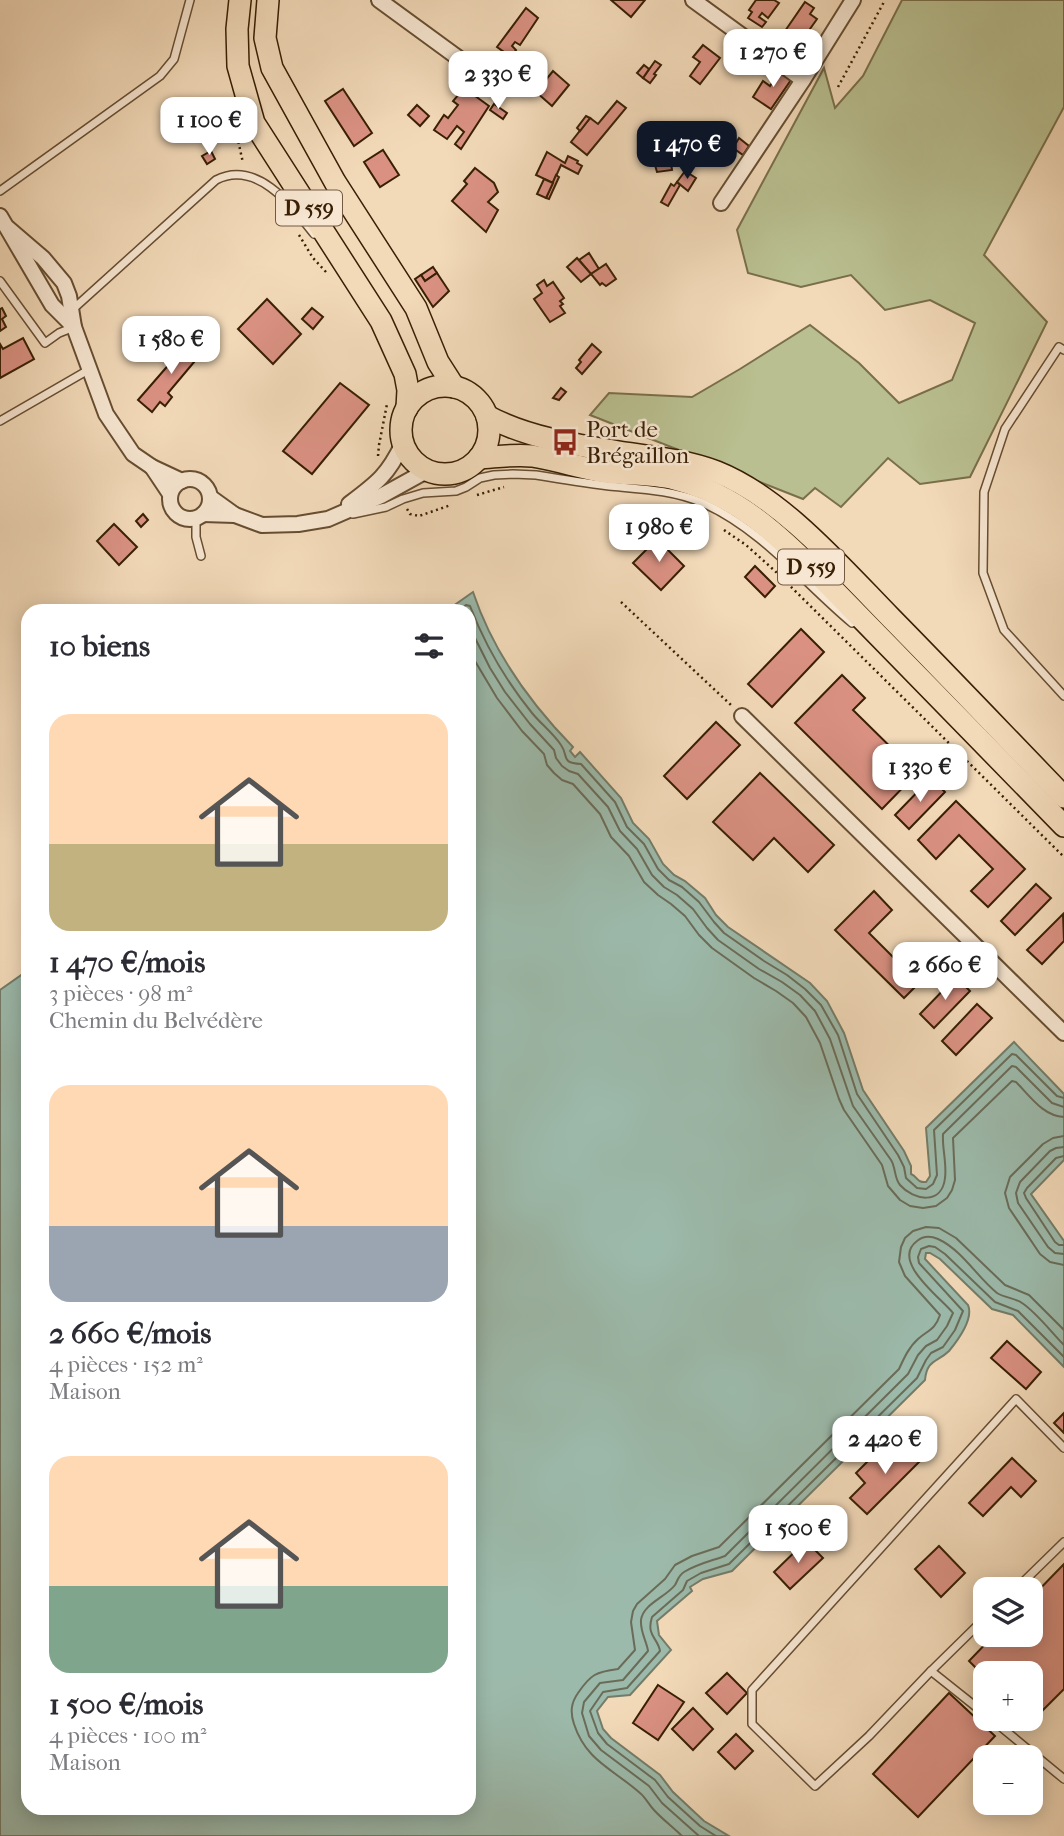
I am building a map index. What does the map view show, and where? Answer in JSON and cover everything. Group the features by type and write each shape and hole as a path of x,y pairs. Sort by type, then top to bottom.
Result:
{"main road":[{"name":"D 559","path":"240,0 237,29 238,65 254,123 381,321 405,374 407,408"},
{"name":"D 559","path":"268,0 265,38 272,68 335,182 416,308 438,362 454,387"},
{"path":"440,386 454,387 465,390 482,406 487,416 488,438 479,458 471,465 461,471 439,473 417,464 409,454 403,443 402,419 415,397 440,386"},
{"name":"D 559","path":"487,416 498,422 565,442 687,462 720,473 760,496 838,563 1064,797"},
{"name":"D 559","path":"479,458 531,456 608,472 674,478 710,490 747,510 784,540 1064,826"}],"street":[{"path":"379,0 498,87"},
{"path":"693,0 803,80"},
{"path":"721,203 853,0"},
{"path":"4,222 43,258 64,283 74,327 106,414 133,453 152,467 182,481"},
{"path":"4,222 52,305 74,327"},
{"path":"328,519 388,472 403,443"},
{"path":"152,467 170,494 171,506 178,516 190,520 199,516 209,506 208,491 200,482 188,479 182,481 170,494"},
{"path":"210,497 234,515 262,525 298,524 328,519 381,496 428,470"},
{"path":"199,516 234,515"},
{"path":"742,716 1064,1032"}],"lane":[{"path":"0,191 160,76 174,59 190,0"},
{"path":"72,311 216,180 225,175 242,174 253,177 287,202 317,238 332,246"},
{"path":"0,281 45,343 74,327"},
{"path":"1064,350 1059,347 1006,429 984,492 983,573 1004,630 1064,696"},
{"path":"0,421 90,369"},
{"path":"328,519 386,507 423,493 456,491 480,478 513,474 676,494 702,503 748,530 784,558 836,610 925,683"},
{"path":"199,516 196,537 201,556"},
{"path":"973,1630 869,1736 815,1786 752,1724 752,1690 1016,1399 1064,1448"},
{"path":"1028,1577 1064,1542"},
{"path":"932,1671 973,1704"},
{"path":"1006,1731 1064,1779"}],"path":[{"path":"838,87 885,0"},
{"path":"469,498 512,486"},
{"path":"405,506 410,514 419,516 456,503"},
{"path":"682,509 703,518"},
{"path":"724,530 775,571 1064,858"},
{"path":"621,602 742,716"}],"green space":[{"path":"902,0 1064,0 1064,107 984,255 1047,322 970,477 920,484 888,458 841,507 815,488 803,499 590,415 609,393 692,397 810,325 859,363 899,403 952,380 975,323 930,300 885,310 851,275 801,287 748,273 737,230 824,68 835,108 863,76"}],"water":[{"path":"473,592 502,656 527,694 573,747 570,751 575,757 580,752 621,798 633,823 649,839 663,864 705,898 728,927 810,983 827,1001 844,1033 863,1090 904,1151 911,1166 911,1174 919,1181 926,1182 930,1176 926,1128 1014,1042 1064,1094 1064,1160 1031,1194 1064,1241 1064,1367 1013,1315 992,1309 940,1259 926,1253 925,1259 968,1305 969,1317 957,1341 949,1351 931,1364 925,1380 732,1571 703,1579 690,1587 692,1591 657,1621 659,1635 671,1650 630,1695 608,1697 597,1711 603,1729 660,1775 673,1792 704,1821 729,1836 0,1836 0,990 21,975 21,1815 476,1815 476,604 456,604"}],"building":[{"path":"611,0 645,0 631,17"},
{"path":"756,0 774,0 779,3 768,18 762,13 759,17 766,22 762,27 748,18 752,12 749,10"},
{"path":"805,2 814,8 810,14 817,19 798,46 788,40 791,36 785,31"},
{"path":"526,8 538,18 520,45 515,42 512,46 516,50 511,57 497,47"},
{"path":"703,45 720,58 700,84 690,76 700,62 693,57"},
{"path":"655,61 661,65 650,83 643,78"},
{"path":"644,65 649,69 643,78 637,73"},
{"path":"781,69 793,77 771,109 753,97 763,81 770,86"},
{"path":"553,71 569,85 552,106 536,92"},
{"path":"541,76 545,80 540,86 535,82"},
{"path":"464,88 489,106 461,149 455,144 464,132 457,126 447,139 434,130 444,115 448,118 458,105 453,101"},
{"path":"343,89 372,133 354,146 325,101"},
{"path":"617,101 626,108 587,155 571,142 590,118 598,124"},
{"path":"494,104 507,113 503,119 490,110"},
{"path":"417,105 429,116 420,126 408,115"},
{"path":"586,116 590,118 580,131 577,128"},
{"path":"674,127 674,133 681,132 686,161 671,163 672,170 657,172 655,165 660,164 658,150 643,153 640,133"},
{"path":"739,138 749,146 743,155 733,148"},
{"path":"383,150 399,175 380,187 364,162"},
{"path":"211,151 215,159 207,164 202,156"},
{"path":"547,152 565,163 568,156 578,161 582,166 578,174 561,165 553,183 536,175"},
{"path":"475,168 494,183 498,192 488,202 498,210 486,232 452,201 467,184 464,181"},
{"path":"685,171 696,178 688,191 677,182"},
{"path":"556,175 559,177 549,199 546,198"},
{"path":"544,179 553,183 546,198 537,194"},
{"path":"677,182 680,185 668,206 661,202 671,184 674,186"},
{"path":"589,253 599,269 591,274 579,260"},
{"path":"577,258 591,274 581,282 567,267"},
{"path":"606,264 616,279 606,286 602,283 600,285 591,274"},
{"path":"433,267 437,273 425,281 421,275"},
{"path":"437,273 449,291 433,307 415,279 421,275 425,281"},
{"path":"544,280 547,286 553,282 564,298 560,301 563,304 560,306 565,313 550,322 534,299 542,293 537,285"},
{"path":"267,299 301,334 273,364 238,329"},
{"path":"2,308 6,316 2,319 6,327 0,331 0,309"},
{"path":"312,308 323,317 313,329 302,319"},
{"path":"23,338 34,359 0,378 0,344 3,349"},
{"path":"192,338 205,349 168,393 172,397 165,406 160,402 152,412 138,400"},
{"path":"592,344 601,352 582,374 576,368"},
{"path":"340,383 369,405 312,474 283,451"},
{"path":"561,388 566,392 559,400 553,398"},
{"path":"143,514 148,520 141,527 136,521"},
{"path":"114,524 137,547 119,565 97,541"},
{"path":"657,539 684,566 661,590 633,563"},
{"path":"755,566 775,586 765,597 745,577"},
{"path":"801,629 824,652 772,707 748,684"},
{"path":"842,675 865,698 853,710 917,773 882,809 795,723"},
{"path":"716,722 740,745 687,799 664,776"},
{"path":"760,773 834,845 808,872 774,838 753,860 713,822"},
{"path":"931,778 945,792 909,829 895,815"},
{"path":"956,801 1025,869 988,907 971,891 993,869 959,835 936,859 918,840"},
{"path":"1036,884 1051,898 1015,935 1001,921"},
{"path":"874,891 892,910 869,933 903,967 925,944 941,961 904,998 835,930"},
{"path":"1063,914 1064,941 1042,964 1027,950"},
{"path":"956,977 970,991 934,1028 920,1014"},
{"path":"977,1004 992,1018 956,1055 942,1041"},
{"path":"1007,1341 1041,1372 1026,1389 991,1358"},
{"path":"1064,1413 1064,1433 1054,1423"},
{"path":"910,1440 926,1455 867,1514 850,1498 865,1483 856,1473 876,1453 887,1463"},
{"path":"1012,1458 1036,1481 1021,1497 1011,1487 983,1516 969,1503"},
{"path":"806,1541 823,1558 790,1589 774,1572"},
{"path":"939,1546 965,1573 941,1597 915,1569"},
{"path":"1064,1564 1064,1689 1043,1710 1043,1661 973,1661 973,1665 969,1661 982,1647 1043,1647 1043,1586"},
{"path":"727,1673 747,1693 727,1714 706,1693"},
{"path":"658,1685 684,1702 658,1740 633,1723"},
{"path":"949,1693 973,1715 973,1731 990,1731 995,1736 986,1745 973,1745 973,1759 918,1817 873,1774"},
{"path":"693,1708 713,1729 693,1750 672,1729"},
{"path":"736,1734 753,1751 735,1769 718,1752"}],"place":[{"name":"Port de Brégaillon","path":"565,442"}]}
